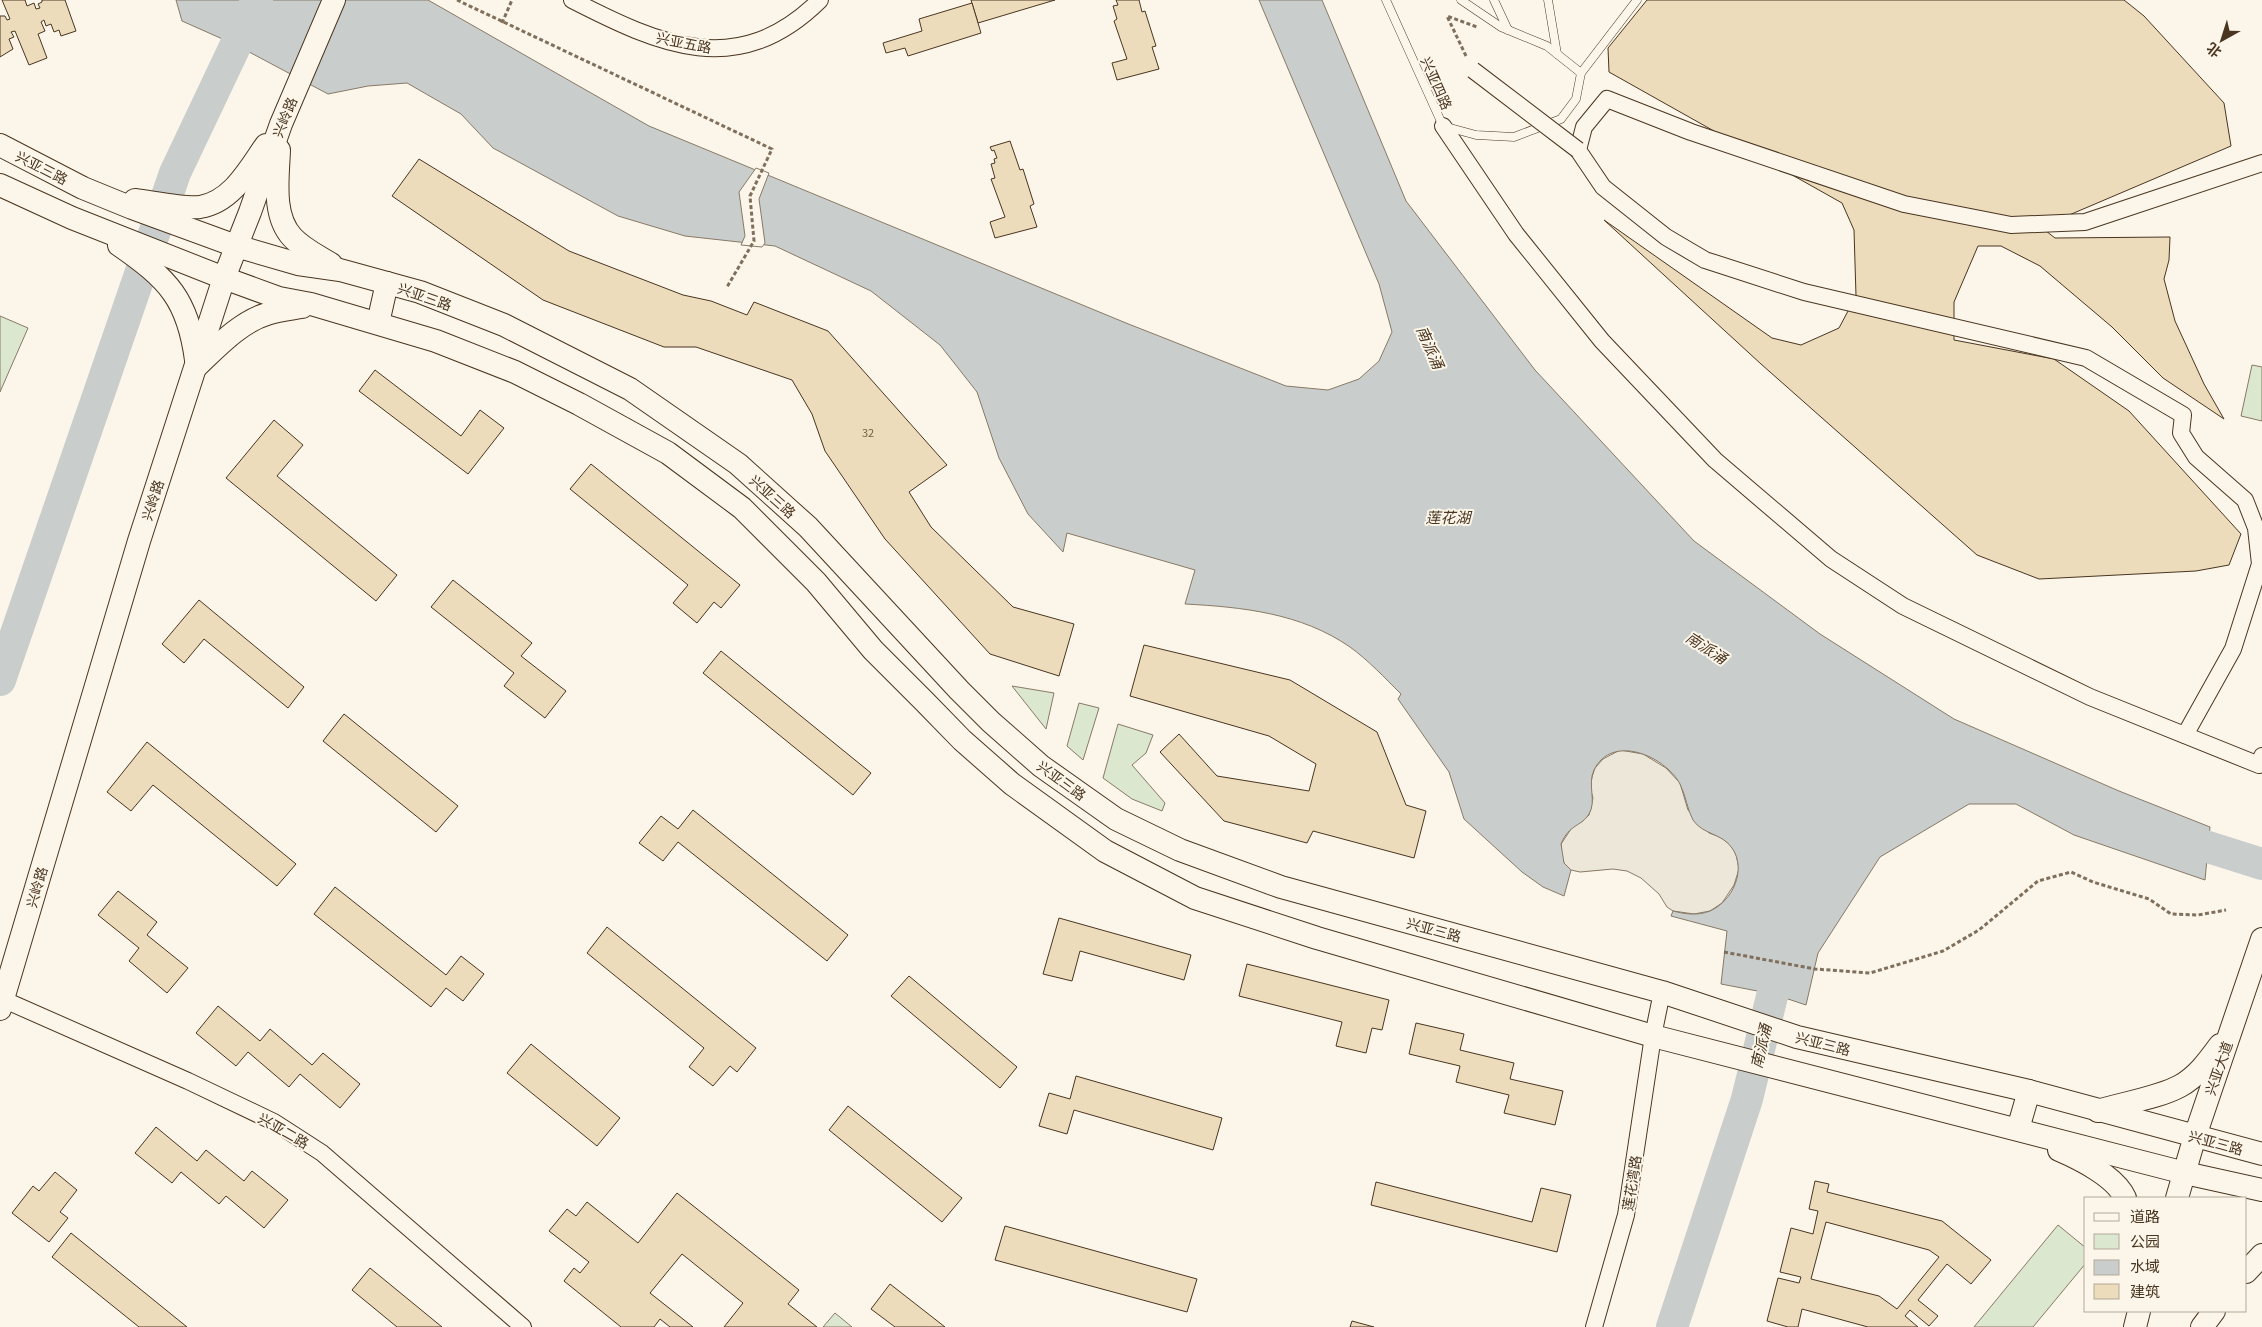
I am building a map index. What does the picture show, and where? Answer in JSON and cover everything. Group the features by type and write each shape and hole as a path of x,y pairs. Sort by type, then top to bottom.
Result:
{"street":[{"name":"兴岭路","path":"1,1002 139,541 224,278 281,124 334,0"},
{"name":"兴亚五路","path":"572,0 634,31 667,42 714,49 747,45 779,33 805,15 820,0"},
{"path":"1473,70 1578,150 1603,186 1666,236 1705,260 1804,292 2086,358 2183,415 2181,433 2196,458 2245,500 2256,528 2260,564 2233,649 2185,735"},
{"path":"1578,150 1584,127 1607,99 1691,132 1904,204 2011,225 2085,222 2262,164"},
{"path":"133,204 199,207 210,204 227,195 239,182 281,124"},
{"path":"281,124 278,205 287,228 291,236 302,246 340,270"},
{"path":"1443,126 1516,234 1602,341 1715,460 1831,559 1903,606 2090,696 2259,766 2262,756"},
{"name":"兴亚三路","path":"0,145 83,188 108,198 133,204 236,246 298,264 340,270 420,292 504,325 630,389 738,464 808,527 991,722 1041,766 1116,819 1180,850 1281,887 1662,992 1797,1037 2028,1091 2195,1136 2261,1149"},
{"path":"0,185 120,240 188,263 279,298 312,304 436,341 515,372 579,404 668,453 742,508 816,582 886,663 962,740 1004,778 1055,817 1105,851 1195,898 1316,938 1653,1036 2018,1129 2251,1192 2261,1149"},
{"path":"72,218 83,188"},
{"path":"120,240 170,285 185,312 193,336 196,366"},
{"path":"378,324 387,283"},
{"path":"196,366 230,336 253,320 265,314 312,304"},
{"name":"兴亚大道","path":"2177,1197 2195,1136 2262,940"},
{"name":"莲花湾路","path":"1594,1327 1626,1215 1653,1036 1662,992"},
{"name":"兴亚二路","path":"1,1002 188,1081 282,1127 322,1153 523,1327"},
{"path":"2098,1111 2128,1101 2150,1097 2180,1086 2198,1072 2231,1031"},
{"path":"2018,1129 2028,1091"},
{"path":"2018,1129 2082,1160 2121,1189 2125,1197"},
{"path":"2247,1271 2262,1256"},
{"path":"2134,1327 2139,1312"},
{"path":"2201,1327 2205,1312"},
{"path":"2201,1327 2213,1312"}],"lane":[{"name":"兴亚四路","path":"1386,0 1443,126 1476,135 1514,137 1561,119 1576,99 1581,73 1637,0"},
{"path":"1461,0 1505,28 1547,46 1581,73"},
{"path":"1494,0 1505,28"},
{"path":"1548,0 1557,54"}],"path":[{"path":"456,0 772,149 750,196 754,241 727,286"},
{"path":"502,23 512,0"},
{"path":"1473,70 1447,16 1484,30 1505,28"},
{"path":"1724,952 1815,969 1870,973 1943,951 1979,930 2038,881 2071,872 2093,882 2149,899 2172,914 2198,915 2226,910"}],"green space":[{"path":"0,316 28,328 0,392"},
{"path":"2252,365 2262,367 2262,421 2241,416"},
{"path":"1012,686 1054,693 1046,729"},
{"path":"1079,703 1099,708 1083,760 1067,746"},
{"path":"1118,724 1153,735 1146,753 1132,765 1165,803 1162,811 1132,799 1103,778"},
{"path":"2058,1225 2084,1246 2084,1265 2033,1327 1974,1327"},
{"path":"835,1313 852,1327 823,1327"}],"shaded area":[{"path":"1620,750 1643,754 1666,768 1680,783 1688,810 1709,833 1720,837 1731,845 1736,854 1739,869 1734,885 1722,903 1710,911 1694,914 1673,911 1667,907 1659,894 1641,878 1627,871 1613,869 1580,872 1571,870 1564,863 1561,854 1561,844 1573,826 1583,821 1589,815 1593,798 1590,788 1595,768 1603,759"}],"water":[{"name":"莲花湖","path":"176,0 428,0 649,126 1126,323 1286,386 1328,390 1359,379 1379,361 1392,332 1379,284 1259,0 1322,0 1406,201 1535,370 1694,541 1820,634 1954,719 2119,791 2210,827 2205,880 2074,835 2016,804 1969,804 1880,857 1818,953 1806,1005 1773,994 1721,984 1727,931 1671,916 1673,911 1691,914 1705,913 1725,900 1731,892 1738,875 1736,856 1732,848 1723,839 1697,825 1689,811 1680,784 1663,765 1638,753 1625,751 1613,753 1602,759 1592,776 1592,804 1589,814 1571,829 1561,844 1564,863 1571,870 1564,896 1543,887 1522,872 1464,819 1449,772 1398,699 1401,694 1370,663 1350,647 1312,626 1291,619 1228,607 1185,604 1195,570 1067,533 1063,552 1028,514 999,458 977,392 940,345 871,291 775,246 685,236 618,216 493,148 461,114 407,83 368,86 328,94 236,45 182,21"}],"pier":[{"path":"756,168 769,173 759,199 765,243 762,247 741,245 745,236 739,192"}],"building":[{"path":"2,0 25,0 27,6 34,3 36,9 40,8 38,4 42,0 65,0 76,31 61,36 59,30 54,32 51,24 46,26 44,20 41,22 45,31 38,34 47,58 29,65 15,31 11,32 14,37 9,39 13,49 0,57 0,16 5,16 7,20 10,19"},
{"path":"971,0 1055,0 978,23"},
{"path":"1116,0 1139,0 1142,12 1145,11 1156,46 1152,47 1159,69 1117,80 1112,63 1127,59 1114,21 1117,19 1113,6 1118,5"},
{"path":"1647,0 2124,0 2144,16 2224,103 2231,146 2041,227 2055,238 2170,237 2169,260 2164,279 2175,321 2204,384 2224,419 2163,378 2112,327 2040,266 2001,246 1978,246 1954,302 1954,340 2054,359 2129,411 2241,534 2229,565 2196,571 2039,579 1977,555 1761,364 1604,220 1772,338 1801,345 1839,328 1856,296 1854,230 1842,203 1609,72 1608,48"},
{"path":"972,3 981,33 908,56 905,48 886,53 883,43 922,31 919,19"},
{"path":"1010,141 1020,170 1023,169 1034,204 1030,206 1037,227 995,238 990,222 1005,217 991,179 995,178 991,164 995,163 994,159 997,158 994,150 992,151 990,147"},
{"path":"419,159 569,251 683,295 711,301 747,315 754,302 828,331 947,465 909,492 931,527 1013,607 1074,624 1059,676 990,654 885,539 825,451 812,414 792,380 696,347 664,347 543,300 392,196"},
{"path":"375,370 461,436 480,410 504,428 468,474 359,391"},
{"path":"274,420 303,445 277,476 397,575 376,601 226,478"},
{"path":"591,464 740,585 721,608 714,602 697,623 673,603 688,585 570,489"},
{"path":"453,580 532,643 521,656 566,691 545,718 504,686 514,673 431,607"},
{"path":"199,600 304,687 288,708 204,639 184,663 162,644"},
{"path":"1144,645 1290,680 1377,732 1406,805 1426,811 1414,858 1313,831 1307,843 1224,821 1160,752 1179,734 1217,776 1309,791 1316,764 1269,736 1130,696"},
{"path":"721,651 871,773 853,795 703,673"},
{"path":"344,714 458,806 436,832 323,741"},
{"path":"147,742 296,864 277,886 153,785 131,811 107,792"},
{"path":"693,810 848,935 827,961 678,842 663,861 639,843 661,816 678,829"},
{"path":"335,887 446,975 461,956 484,974 463,1001 446,988 431,1007 314,914"},
{"path":"118,891 157,922 147,935 188,968 167,993 129,961 139,948 98,915"},
{"path":"1059,918 1191,955 1184,980 1080,951 1072,981 1043,974"},
{"path":"607,927 756,1048 737,1072 730,1066 713,1086 689,1067 704,1048 587,953"},
{"path":"1247,964 1389,1000 1382,1030 1372,1028 1366,1053 1336,1046 1342,1022 1239,996"},
{"path":"909,976 1017,1067 1000,1088 891,996"},
{"path":"218,1006 260,1041 270,1029 312,1065 323,1053 360,1084 340,1108 300,1074 289,1087 248,1052 236,1066 196,1033"},
{"path":"1416,1023 1464,1034 1460,1050 1514,1063 1510,1079 1563,1091 1555,1125 1504,1113 1509,1095 1456,1082 1460,1066 1409,1054"},
{"path":"531,1044 620,1118 597,1146 507,1073"},
{"path":"1076,1076 1222,1118 1213,1150 1074,1110 1067,1134 1039,1126 1049,1093 1070,1099"},
{"path":"848,1106 962,1198 942,1222 829,1130"},
{"path":"156,1127 197,1161 206,1150 244,1181 252,1171 288,1200 264,1228 226,1196 219,1204 181,1172 172,1183 135,1153"},
{"path":"55,1172 77,1190 60,1212 68,1218 49,1242 12,1213 33,1186 39,1191"},
{"path":"1815,1181 1829,1184 1827,1192 1942,1221 1991,1260 1971,1284 1947,1264 1918,1300 1938,1316 1929,1326 1910,1310 1905,1316 1918,1327 1868,1327 1802,1309 1798,1327 1788,1327 1767,1321 1778,1278 1799,1283 1801,1277 1780,1272 1791,1228 1813,1234 1818,1211 1809,1209","holes":["1826,1222 1929,1250 1939,1257 1897,1309 1879,1296 1811,1279"]},
{"path":"1376,1182 1532,1222 1541,1188 1571,1195 1557,1252 1371,1205"},
{"path":"677,1193 799,1290 788,1304 817,1327 724,1327 743,1303 682,1254 650,1293 693,1327 670,1327 660,1319 654,1327 621,1327 564,1281 574,1268 580,1273 589,1262 549,1231 567,1209 576,1216 587,1202 638,1243"},
{"path":"1005,1226 1197,1279 1187,1312 995,1260"},
{"path":"71,1233 187,1327 139,1327 52,1257"},
{"path":"370,1268 442,1327 397,1327 352,1290"},
{"path":"890,1284 945,1327 895,1327 871,1309"},
{"path":"1352,1321 1374,1327 1350,1327"}],"waterway":[{"path":"0,680 175,173 257,0"},
{"path":"2167,834 2262,864"},
{"name":"南派涌","path":"1672,1327 1747,1099 1783,951"}]}
